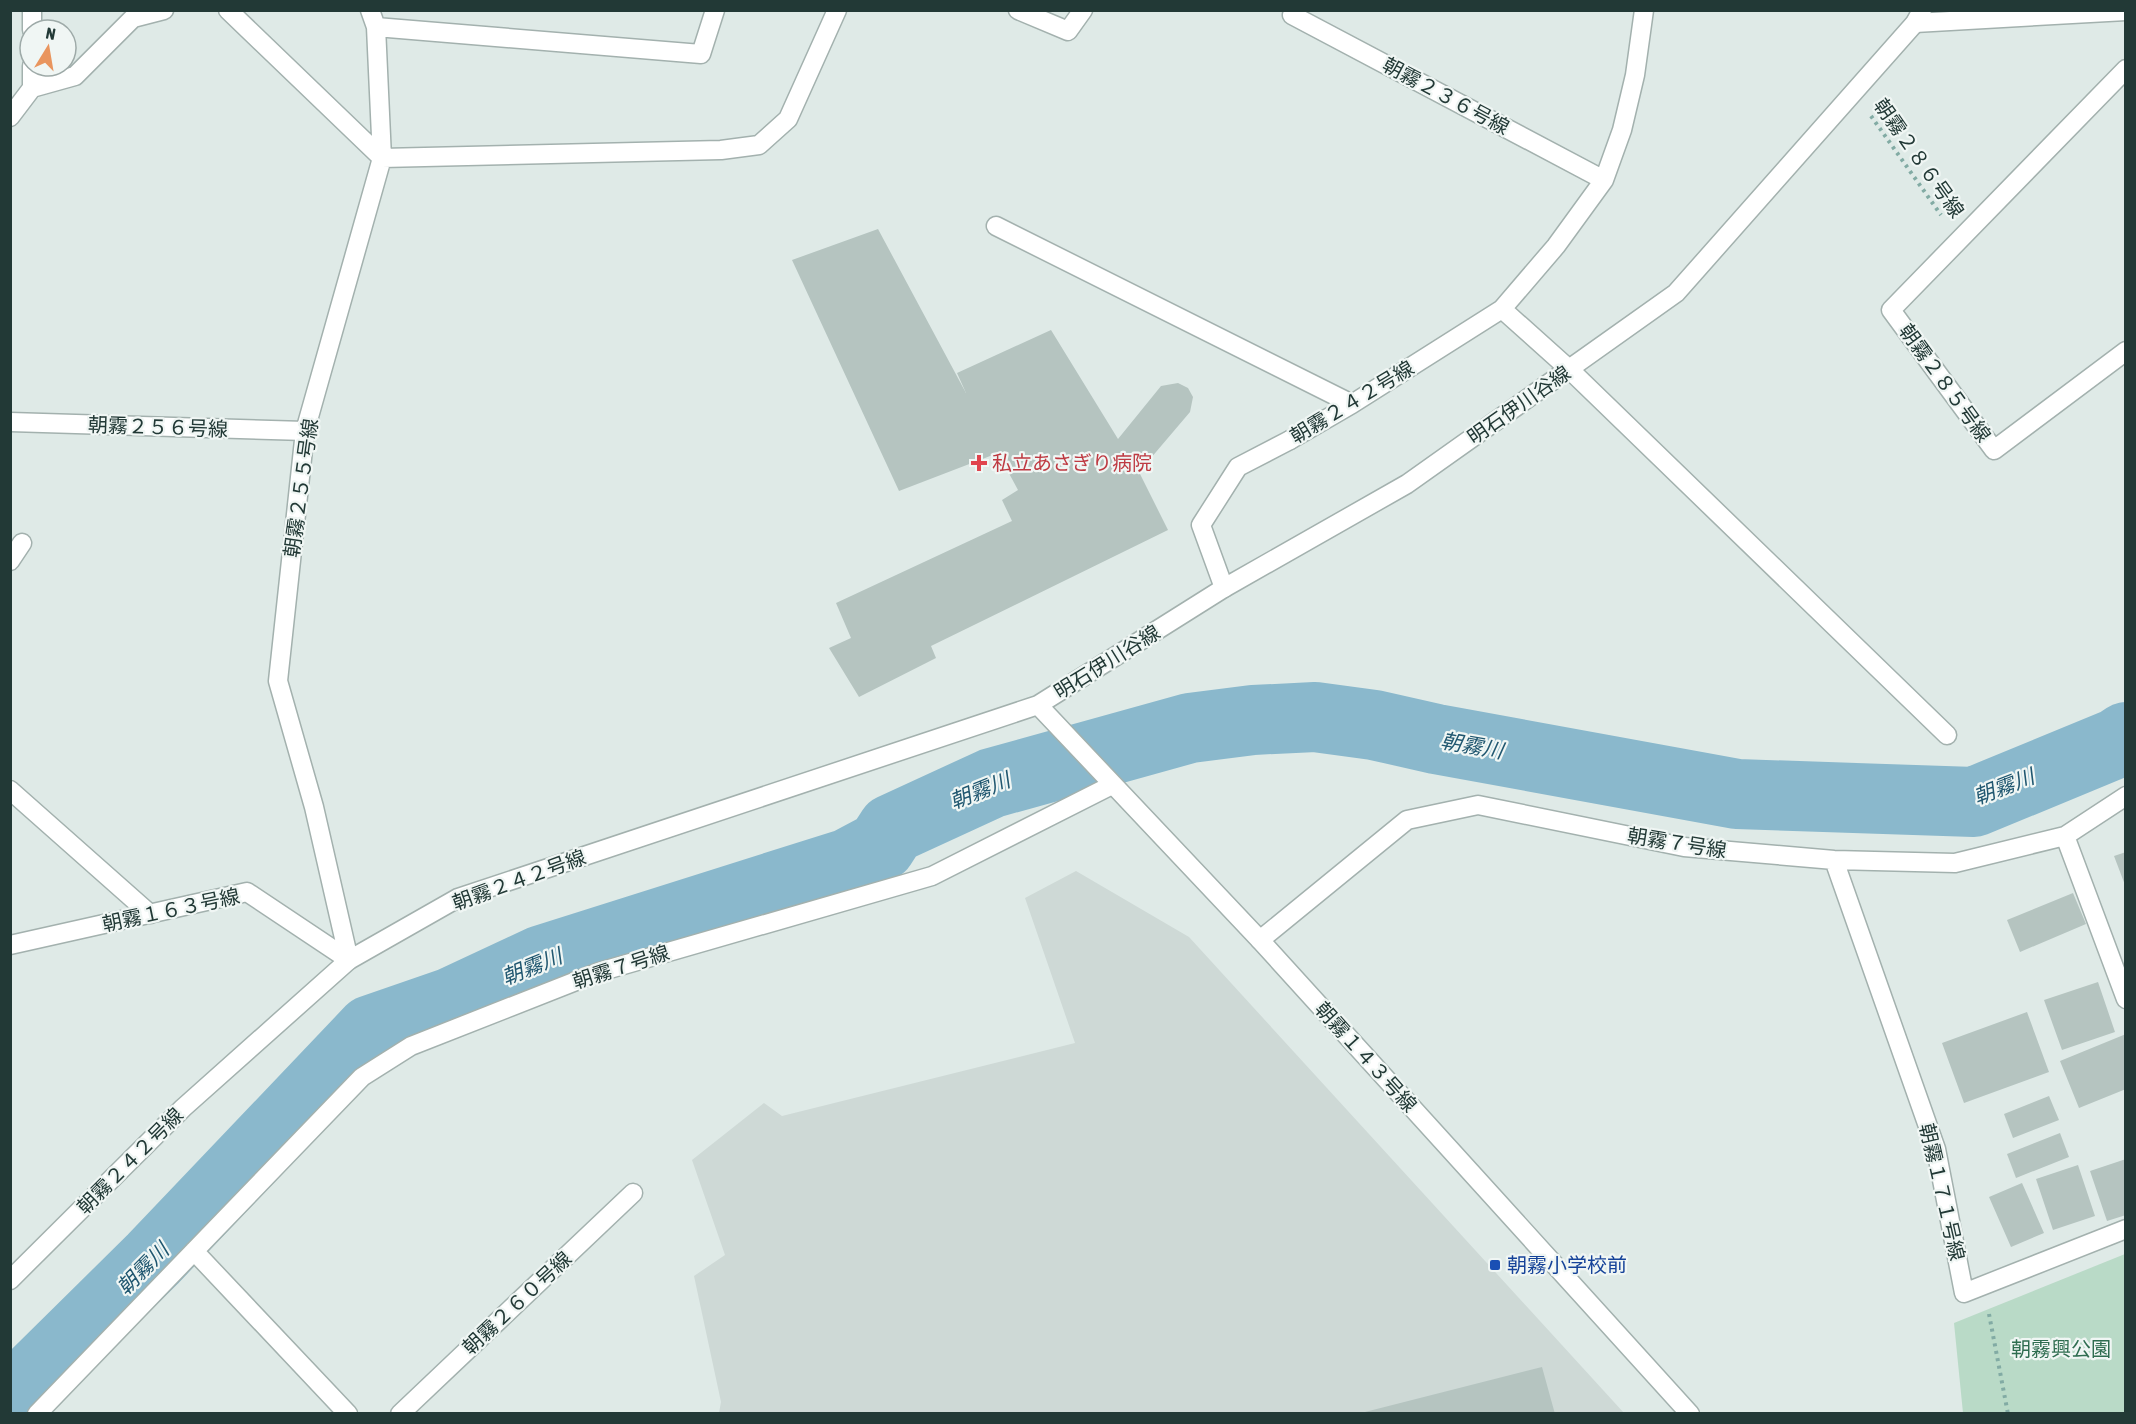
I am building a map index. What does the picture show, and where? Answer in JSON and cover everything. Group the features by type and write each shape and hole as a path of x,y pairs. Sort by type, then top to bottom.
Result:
{"street":[{"path":"32,88 75,76 133,14 164,10"},
{"path":"228,10 382,158 721,150 759,145 788,119 837,10"},
{"path":"373,19 701,54 715,10"},
{"path":"1018,10 1068,31 1083,10"},
{"name":"朝霧２３６号線","path":"1294,10 1292,15 1605,180"},
{"name":"朝霧２４２号線","path":"1224,588 1202,525 1238,467 1352,404 1502,309 1556,246 1605,180 1622,130 1635,75 1644,10"},
{"path":"1918,17 2126,10"},
{"name":"明石伊川谷線","path":"1038,705 1224,588 1407,484 1676,293 1918,17"},
{"name":"朝霧２５５号線","path":"349,960 314,807 278,681 305,431 382,158 373,19"},
{"name":"朝霧２８５号線","path":"2126,69 1891,310 1994,450 2126,351"},
{"path":"10,117 32,88 32,78"},
{"path":"996,226 1352,404"},
{"path":"1502,309 1569,369 1947,735"},
{"name":"朝霧２５６号線","path":"10,422 305,431"},
{"path":"10,561 22,543"},
{"name":"朝霧２４２号線","path":"10,1280 183,1108 349,960 458,898 1038,705"},
{"name":"朝霧１４３号線","path":"1038,705 1260,940 1690,1413"},
{"name":"朝霧７号線","path":"36,1413 362,1077 411,1046 598,972 932,876 1106,779"},
{"path":"10,790 150,914"},
{"name":"朝霧７号線","path":"1260,940 1407,820 1478,805 1684,847 1834,860 1955,863 2065,836 2126,796"},
{"path":"2065,836 2126,999"},
{"name":"朝霧１７１号線","path":"1834,860 1936,1149 1964,1293 2126,1229"},
{"name":"朝霧１６３号線","path":"10,945 247,892 349,960"},
{"name":"朝霧２６０号線","path":"400,1413 633,1193"},
{"path":"194,1251 348,1413"}],"path":[{"name":"朝霧２８６号線","path":"1854,92 1959,241"},
{"path":"1983,1285 2008,1413"}],"shaded area":[{"path":"1076,871 1189,937 1624,1413 719,1413 721,1402 694,1276 725,1255 692,1160 764,1103 782,1116 1075,1043 1025,898"}],"green space":[{"name":"朝霧興公園","path":"2125,1254 2125,1413 1963,1413 1954,1323"}],"building":[{"path":"878,229 966,393 957,373 1051,330 1118,439 1161,386 1178,383 1188,388 1193,397 1190,412 1139,472 1168,530 931,646 936,658 859,697 829,648 851,638 836,603 1012,521 1002,500 1018,490 998,453 899,491 792,260"},
{"path":"2126,852 2126,885 2125,885 2114,856"},
{"path":"2073,893 2086,924 2020,952 2007,920"},
{"path":"2098,982 2115,1032 2062,1050 2044,1000"},
{"path":"2027,1012 2049,1072 1964,1103 1942,1043"},
{"path":"2126,1034 2126,1089 2079,1108 2060,1061"},
{"path":"2049,1096 2059,1120 2013,1138 2004,1114"},
{"path":"2060,1133 2069,1157 2016,1178 2007,1154"},
{"path":"2126,1159 2126,1215 2107,1221 2090,1171"},
{"path":"2078,1165 2095,1216 2053,1230 2036,1179"},
{"path":"2022,1183 2044,1233 2011,1247 1989,1197"},
{"path":"1542,1367 1555,1414 1361,1414 1361,1413"}],"waterway":[{"name":"朝霧川","path":"10,1400 153,1259 371,1030 452,1002 542,960 849,863 881,846 892,829 992,783 1190,728 1253,720 1315,717 1374,725 1436,739 1737,794 1974,802 2117,743 2126,737"}],"place":[{"name":"私立あさぎり病院","path":"979,463"},
{"name":"朝霧小学校前","path":"1495,1265"}]}
